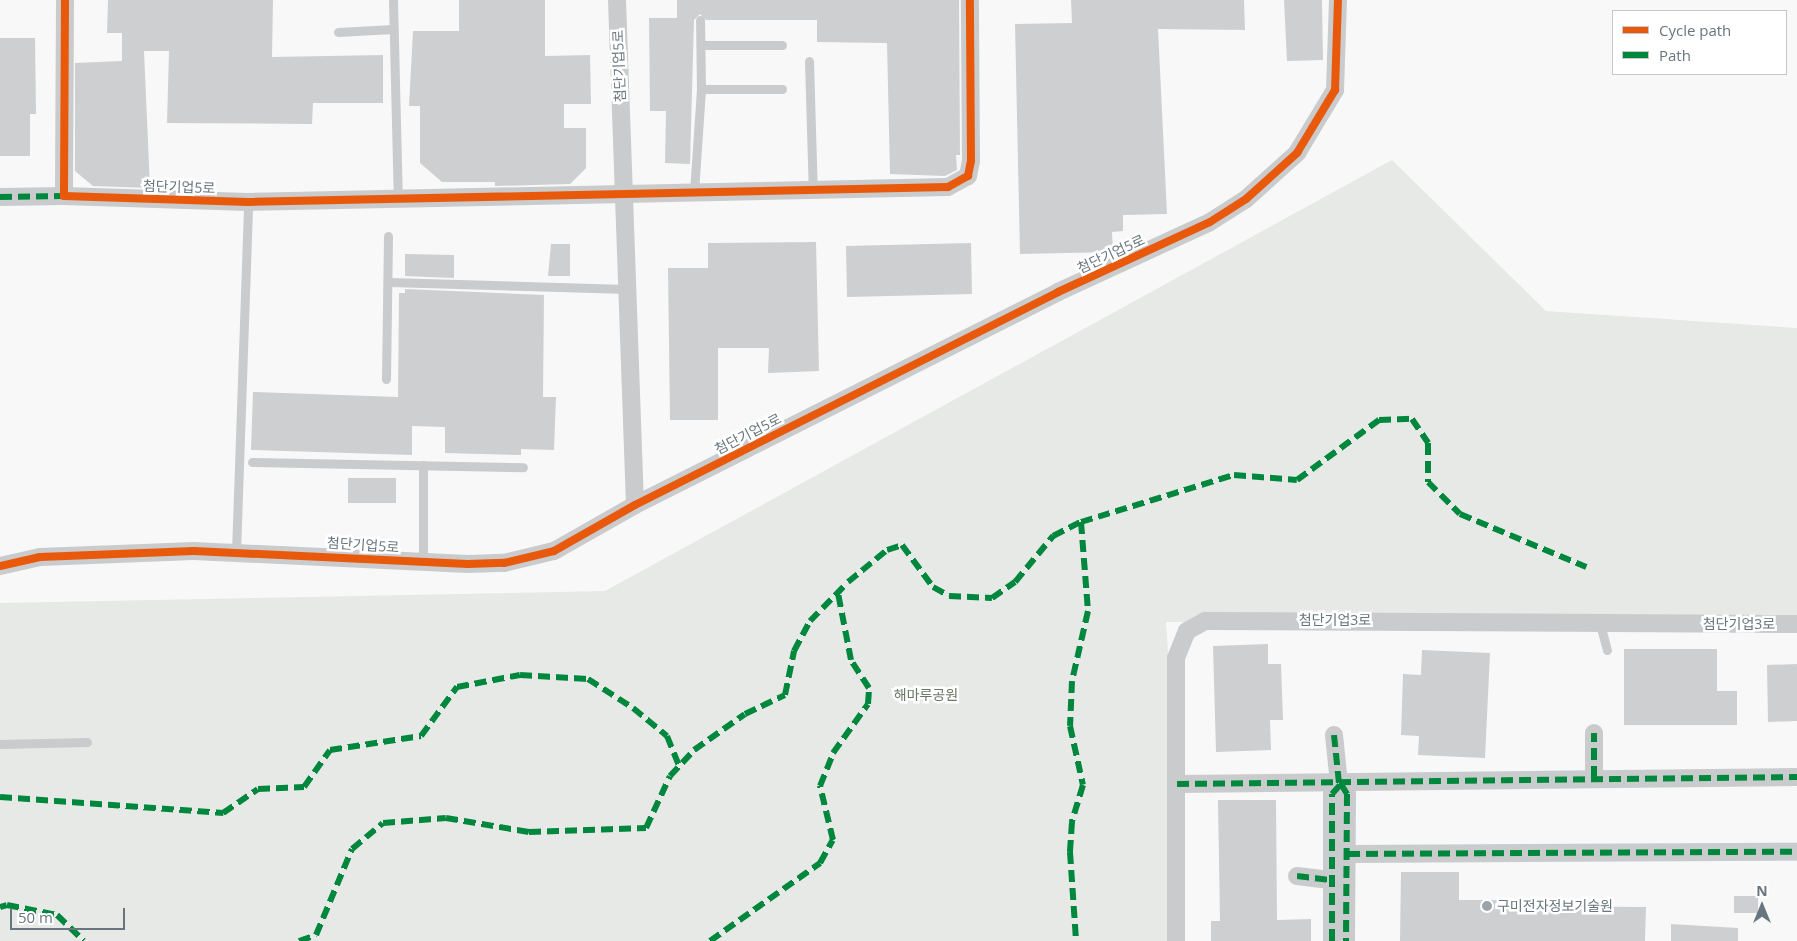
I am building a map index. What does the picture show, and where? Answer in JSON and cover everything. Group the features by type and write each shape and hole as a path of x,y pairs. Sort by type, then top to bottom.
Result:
{"street":[{"path":"64,196 65,0"},
{"name":"첨단기업5로","path":"617,0 635,505"},
{"name":"첨단기업5로","path":"0,197 64,196 248,202 398,201 624,192 813,192 948,187 968,176 971,149 970,0"},
{"name":"첨단기업5로","path":"0,566 40,557 236,552 468,564 531,558 554,551 635,505 1058,292 1210,222 1246,199 1297,153 1335,90 1338,0"},
{"name":"첨단기업3로","path":"1176,941 1178,784 1176,658 1187,631 1205,621 1429,620 1600,624 1797,624"},
{"path":"1594,733 1594,778"},
{"path":"1334,735 1340,783 1347,794 1346,941"},
{"path":"1178,784 1797,777"},
{"path":"1332,941 1332,794 1340,783"},
{"path":"1348,854 1797,852"},
{"path":"1297,876 1332,880"}],"lane":[{"path":"393,0 398,201"},
{"path":"694,192 701,89 700,20"},
{"path":"338,32 393,29"},
{"path":"701,45 782,45"},
{"path":"809,61 813,192"},
{"path":"701,89 782,89"},
{"path":"236,552 248,202"},
{"path":"386,379 389,282 388,236"},
{"path":"389,282 627,289"},
{"path":"252,462 523,467"},
{"path":"422,465 423,562"},
{"path":"1600,624 1607,650"},
{"path":"0,744 87,742"}],"green space":[{"name":"해마루공원","path":"1392,160 1546,311 1797,328 1797,619 1166,622 1177,784 1173,941 0,941 0,603 605,591"}],"building":[{"path":"108,0 273,0 272,57 383,55 383,103 313,103 312,124 167,123 169,51 144,51 150,188 93,186 75,171 75,63 122,61 122,33 107,33"},
{"path":"459,0 545,0 545,56 590,55 591,104 564,104 564,128 586,128 586,168 570,184 495,186 495,182 442,182 420,163 420,106 409,106 413,31 459,31"},
{"path":"677,0 959,0 960,155 956,155 957,170 945,176 890,174 887,43 817,42 817,20 706,20 700,14 694,20 690,164 665,163 666,111 650,111 649,18 677,18"},
{"path":"1071,0 1244,0 1245,30 1158,29 1167,214 1123,215 1123,231 1112,232 1113,252 1020,254 1015,24 1072,23"},
{"path":"1284,0 1322,0 1323,60 1287,61"},
{"path":"0,38 35,38 36,114 30,114 30,156 0,156"},
{"path":"816,242 819,371 768,373 769,348 718,348 718,420 670,420 668,268 708,268 708,243"},
{"path":"971,243 972,294 847,297 846,246"},
{"path":"551,244 570,244 570,276 548,276"},
{"path":"405,254 454,255 454,278 405,276"},
{"path":"405,289 544,295 543,397 556,397 554,450 521,449 521,455 445,453 445,427 412,426 412,455 251,450 253,392 398,397 399,293 405,293"},
{"path":"348,478 396,478 396,503 348,503"},
{"path":"1268,644 1268,664 1281,664 1283,720 1270,720 1271,750 1216,752 1213,646"},
{"path":"1624,649 1717,649 1717,691 1737,691 1737,725 1624,725"},
{"path":"1422,650 1490,653 1485,758 1418,755 1419,736 1401,735 1403,674 1421,675"},
{"path":"1797,664 1797,721 1768,722 1767,665"},
{"path":"1218,800 1276,800 1277,920 1311,919 1311,941 1211,941 1211,921 1220,921"},
{"name":"구미전자정보기술원","path":"1401,872 1459,872 1459,900 1500,900 1500,906 1646,907 1645,941 1400,941"},
{"path":"1734,896 1758,896 1758,913 1734,913"},
{"path":"1671,924 1738,928 1738,941 1671,941"}],"marked path":[{"path":"0,197 64,196"},
{"path":"1081,522 1234,475 1297,480 1379,420 1412,419 1428,443 1428,482 1460,514 1586,567"},
{"path":"299,941 316,935 352,849 383,823 446,818 529,832 646,828 670,776 694,750 745,714 785,695 794,651 810,621 848,582 887,550 902,545 933,587 949,596 992,598 1015,582 1053,536 1081,522 1088,611 1072,681 1070,726 1083,785 1072,822 1070,852 1076,941"},
{"path":"710,941 820,863 833,840 820,786 833,753 868,704 869,688 851,660 838,593"},
{"path":"0,797 223,813 258,789 304,787 330,750 421,736 457,687 520,675 588,679 633,708 667,736 679,766"},
{"path":"1594,733 1594,778"},
{"path":"1334,735 1339,783"},
{"path":"1177,784 1797,777"},
{"path":"1332,941 1332,794 1341,784 1347,794 1346,941"},
{"path":"1348,854 1797,852"},
{"path":"1297,876 1332,880"},
{"path":"0,907 7,905 57,915 84,941"}],"cycle path":[{"path":"65,0 64,196 248,202 948,187 968,176 971,161 970,0"},
{"path":"0,566 40,557 194,551 468,564 504,563 554,551 635,505 1058,292 1210,222 1246,199 1297,153 1335,90 1338,0"}],"place":[{"name":"구미전자정보기술원","path":"1487,906"}]}
